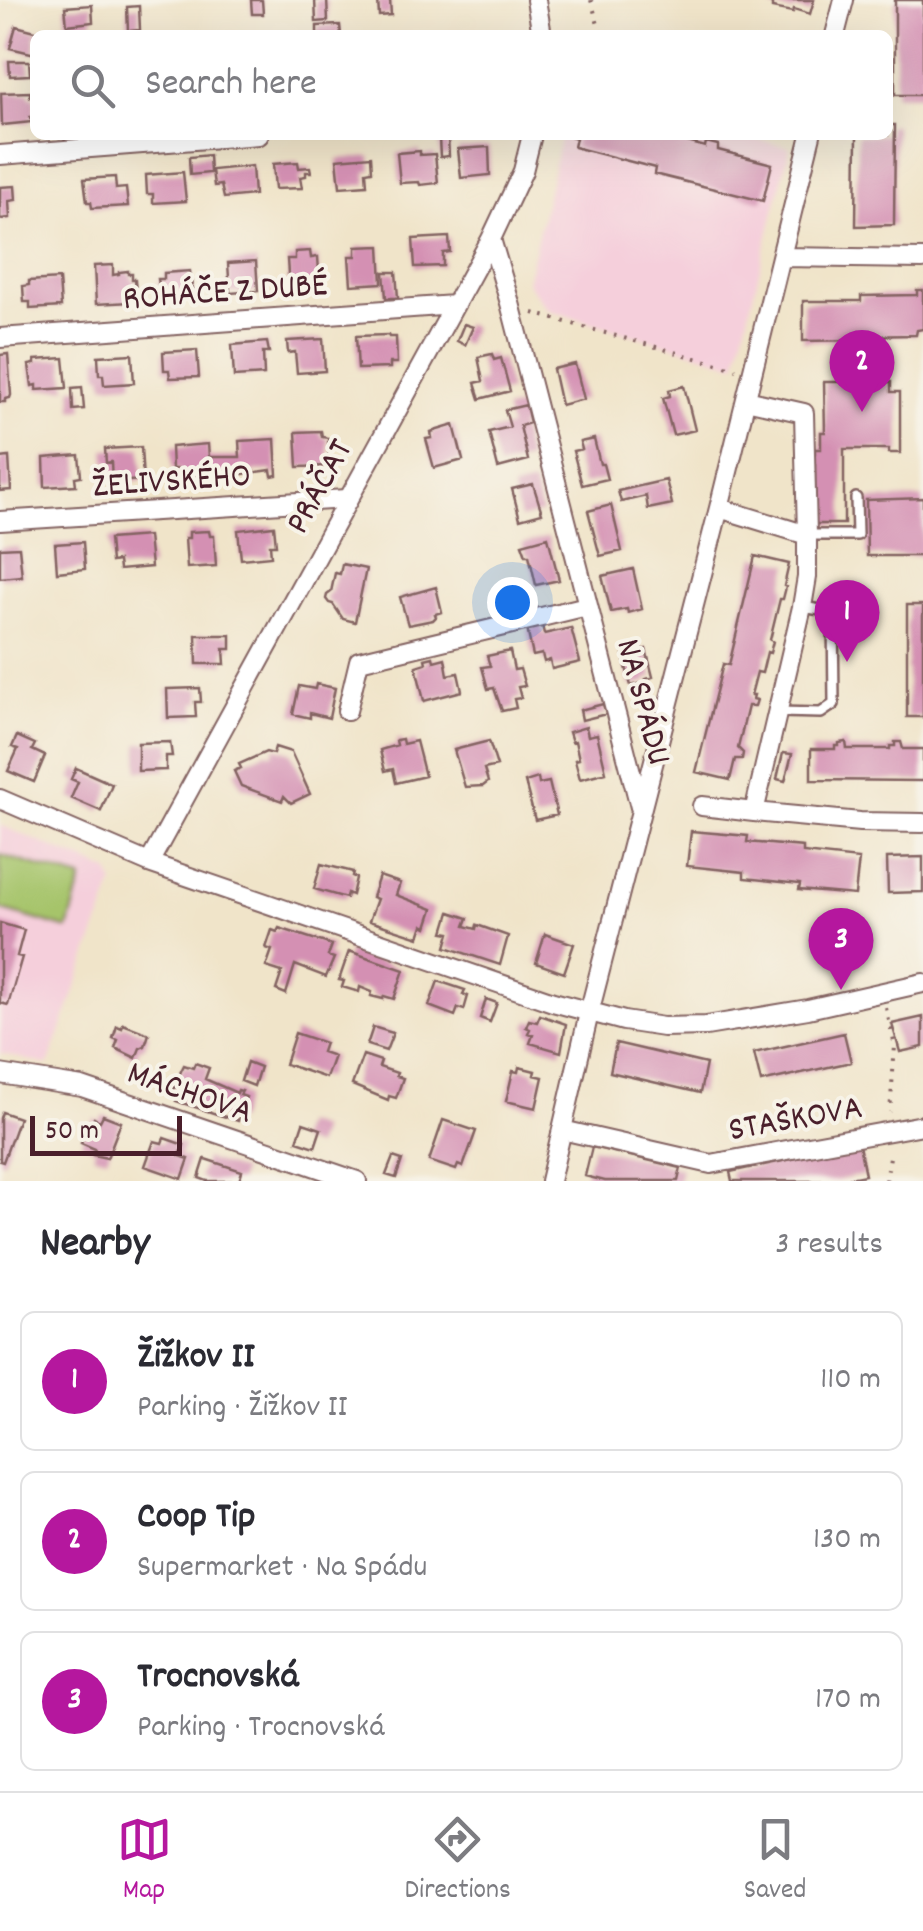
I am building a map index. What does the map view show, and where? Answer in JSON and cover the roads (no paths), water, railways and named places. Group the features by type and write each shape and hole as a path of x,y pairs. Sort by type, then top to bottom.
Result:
{"street":[{"path":"536,0 541,30"},
{"path":"836,30 844,0"},
{"path":"0,155 194,140"},
{"name":"PRÁČAT","path":"148,863 491,239 523,171 531,140"},
{"path":"640,808 809,140"},
{"name":"NA SPÁDU","path":"491,239 640,808 550,1181"},
{"path":"781,257 923,259"},
{"name":"ROHÁČE Z DUBÉ","path":"0,338 454,305"},
{"path":"746,400 804,412 807,535 802,608 754,812"},
{"name":"ŽELIVSKÉHO","path":"0,521 346,499"},
{"path":"719,508 807,535"},
{"path":"347,710 359,661 587,606"},
{"path":"0,799 148,863 588,1013 624,1021 663,1027 706,1026 923,984"},
{"path":"702,806 860,822 923,823"},
{"name":"MÁCHOVA","path":"0,1074 82,1087 357,1181"},
{"name":"STAŠKOVA","path":"562,1130 711,1164 923,1125"}],"lane":[{"path":"807,535 857,535 856,498"},
{"path":"778,712 820,713 834,704 833,612 802,608"}],"place":[{"name":"Coop Tip","path":"862,412"},
{"name":"Žižkov II","path":"847,662"},
{"name":"Trocnovská","path":"841,990"}]}
